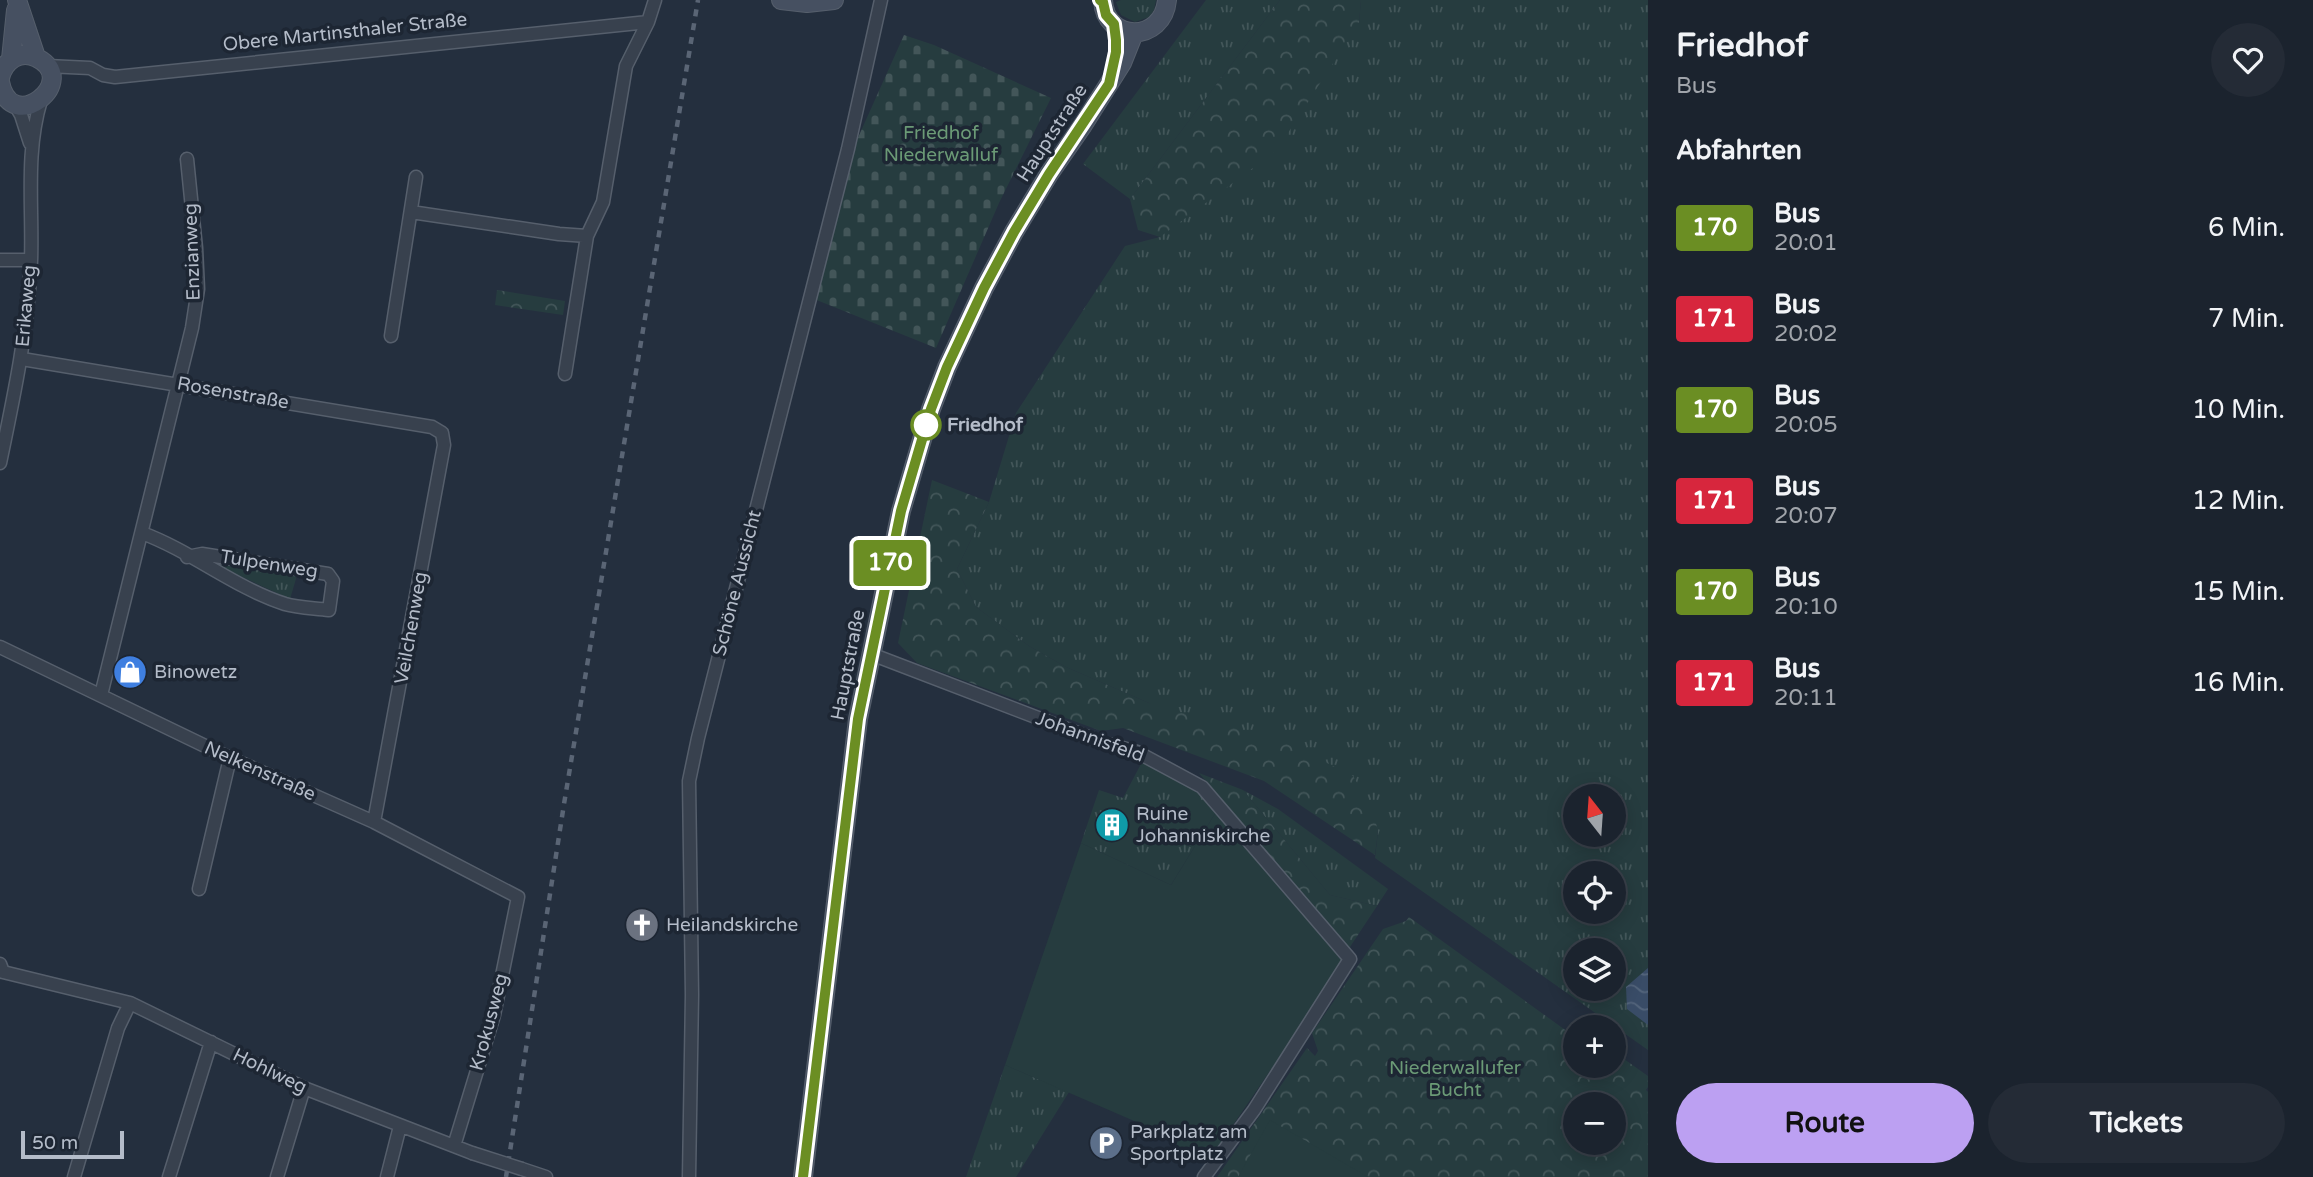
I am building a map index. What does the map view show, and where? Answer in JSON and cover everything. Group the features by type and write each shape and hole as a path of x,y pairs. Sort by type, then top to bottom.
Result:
{"street":[{"path":"17,0 41,62 50,73 50,88 41,100 28,106 4,82 17,0"},
{"path":"565,374 587,236 603,202 626,66 648,22 655,0"},
{"path":"781,0 807,3 834,0"},
{"name":"Schöne Aussicht","path":"689,1177 692,995 689,781 848,149 881,0"},
{"path":"1102,1 1106,15 1114,24 1134,33 1155,26 1164,14 1167,0"},
{"name":"Obere Martinsthaler Straße","path":"41,62 80,67 115,77 648,22"},
{"name":"Hauptstraße","path":"1109,84 1116,52 1114,24"},
{"name":"Hauptstraße","path":"803,1177 858,719 901,511 931,409 947,367 984,288 1049,174 1122,63 1134,33"},
{"path":"4,82 23,55 41,62"},
{"name":"Erikaweg","path":"4,82 21,115 31,147"},
{"name":"Erikaweg","path":"0,463 22,359 31,260 31,147 41,100"},
{"name":"Enzianweg","path":"177,384 192,330 198,289 187,159"},
{"path":"391,336 416,177"},
{"path":"411,212 587,236"},
{"path":"0,260 31,260"},
{"name":"Rosenstraße","path":"22,359 432,427 442,433"},
{"path":"101,695 177,384"},
{"name":"Veilchenweg","path":"374,822 444,444 442,433"},
{"name":"Tulpenweg","path":"142,533 187,556 284,603 329,610 333,581 328,574 202,554 187,556"},
{"name":"Nelkenstraße","path":"0,647 230,758 374,822 518,897"},
{"name":"Johannisfeld","path":"871,654 1101,742 1136,752 1202,787 1350,959 1254,1110 1204,1177"},
{"path":"199,889 230,758"},
{"name":"Krokusweg","path":"454,1146 494,1015 518,897"},
{"name":"Hohlweg","path":"1,971 130,1003 304,1088 472,1153 540,1174"},
{"path":"74,1177 118,1028 130,1003"},
{"path":"169,1177 211,1042"},
{"path":"277,1177 304,1088"},
{"path":"387,1177 400,1126"}],"green space":[{"path":"1156,0 1149,17 1135,22 1121,15 1116,2"},
{"path":"1206,0 1280,0 1130,199 1083,164"},
{"path":"1280,0 1361,0 1359,23 1277,150 1160,237 1138,230 1130,199"},
{"path":"1361,0 1648,0 1648,1050 1626,1035 1626,1015 1598,1015 1578,1001 1626,1001 1626,938 1563,938 1563,990 1375,858 1378,831 1149,703 1066,667 1029,646 976,607 957,569 989,502 1016,413 1125,246 1160,237 1359,23"},
{"name":"Friedhof Niederwalluf","path":"904,35 934,45 1051,98 999,203 936,348 814,299 852,151"},
{"path":"497,290 565,301 563,315 495,305"},
{"path":"932,480 989,502 957,569 976,607 1029,646 1066,667 1149,703 1289,744 1353,776 1372,808 1378,831 1375,855 1264,781 1123,728 1101,731 917,663 898,643"},
{"path":"201,558 298,572 290,599"},
{"path":"1142,762 1201,791 1216,812 1171,885 1081,843 1099,790 1123,798"},
{"path":"1199,773 1243,790 1330,895 1377,906 1348,950"},
{"path":"1243,790 1278,809 1388,889 1377,906 1330,895"},
{"path":"1216,812 1346,960 1207,1163 1141,1124 1005,1065 1081,843 1171,885"},
{"name":"Niederwallufer Bucht","path":"1409,917 1563,1028 1563,1078 1626,1078 1626,1060 1648,1076 1648,1177 1217,1177 1307,1048 1315,1056 1318,1051 1312,1033 1383,929 1406,921"},
{"path":"1005,1065 1069,1092 1016,1177 966,1177"},
{"path":"1270,1120 1368,1177 1238,1177"}],"water":[{"path":"1648,968 1648,1025 1627,1009 1626,987"}],"railway":[{"path":"506,1177 564,804 698,0"}],"bus line":[{"name":"170","path":"803,1177 858,719 901,511 931,409 947,367 984,288 1049,174 1109,84 1116,40 1114,24 1106,15 1100,0"}],"place":[{"name":"Friedhof","path":"926,425"},
{"name":"Binowetz","path":"130,672"},
{"name":"Ruine Johanniskirche","path":"1112,825"},
{"name":"Heilandskirche","path":"642,925"},
{"name":"Parkplatz am Sportplatz","path":"1106,1143"}]}
